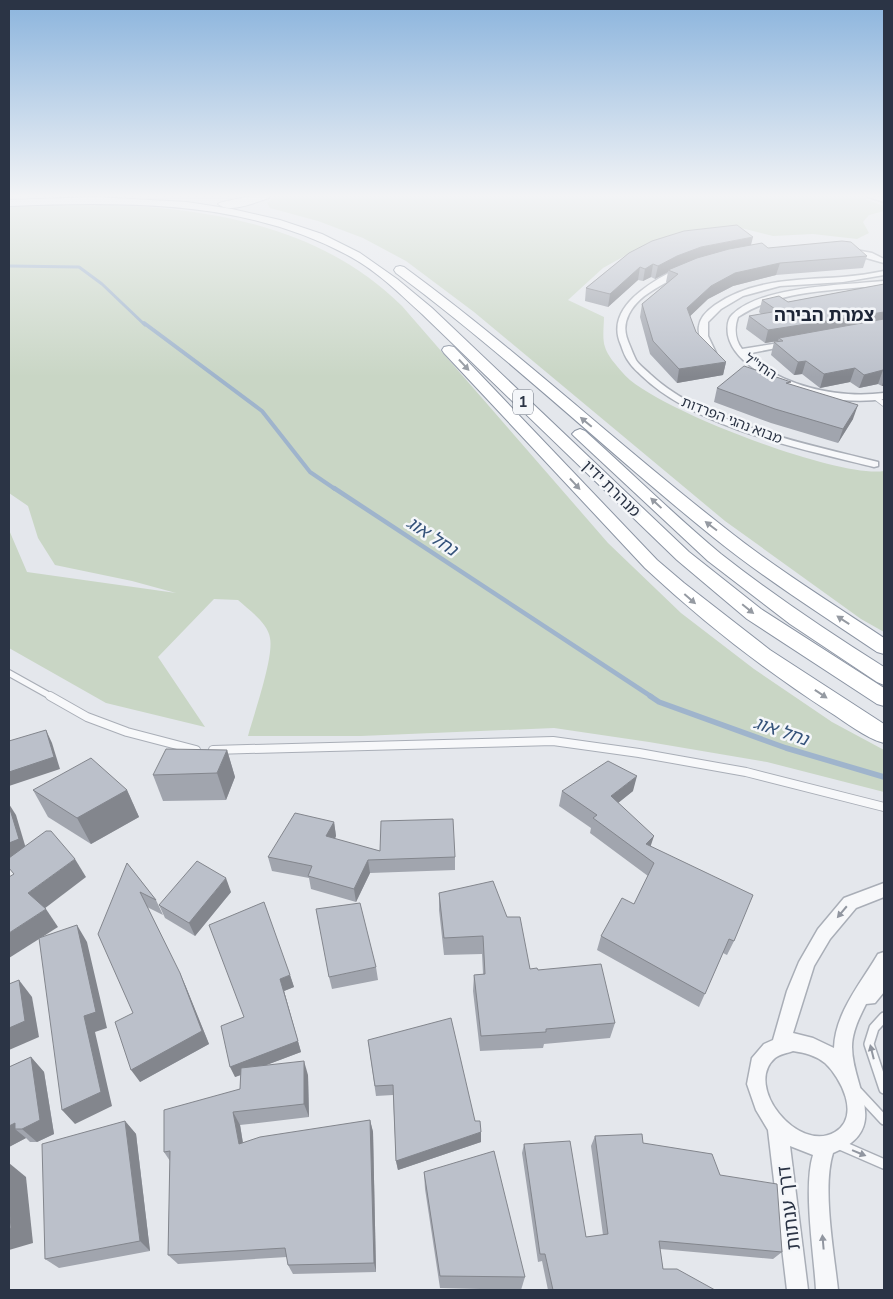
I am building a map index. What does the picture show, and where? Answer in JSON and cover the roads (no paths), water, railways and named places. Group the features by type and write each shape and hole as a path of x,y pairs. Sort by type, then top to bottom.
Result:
{"highway":[{"path":"366,256 379,274 651,564 702,609 767,658 884,735"},
{"name":"מנהרת ידין","path":"367,256 683,556 754,614 884,698"},
{"name":"1","path":"387,261 425,290"},
{"name":"מנהרת ידין","path":"425,290 713,556 764,596 831,644 884,677"},
{"path":"425,290 482,331 699,518 789,585 884,647"}],"street":[{"path":"871,256 884,261"},
{"name":"מבוא נהגי הפרדות","path":"689,266 654,285 624,314 620,330 622,344 636,367 658,387 706,412 796,443 874,464"},
{"path":"712,353 704,337 703,326 706,318 727,301 755,290 791,282 884,273"},
{"path":"859,276 872,285"},
{"name":"החי\"ל","path":"880,397 843,397 805,389 763,370 740,352 730,332 735,316 751,305 781,296 884,283"},
{"path":"740,352 798,342"},
{"path":"781,1044 807,962 824,934 850,903 884,890"},
{"path":"845,1071 843,1050 845,1032 884,960"},
{"path":"854,1013 884,980"},
{"path":"793,1042 819,1049 832,1057 845,1071 854,1088 858,1105 856,1122 847,1135 830,1144 805,1143 792,1137 777,1126 761,1102 756,1086 760,1062 768,1051 781,1044 793,1042"},
{"name":"דרך ענתות","path":"777,1126 784,1171 797,1290"},
{"name":"דרך ענתות","path":"827,1290 819,1194 819,1167 830,1144"}],"lane":[{"path":"880,397 884,404"},
{"path":"9,673 87,717 127,732 192,750 553,741 639,753 746,772 884,807"},
{"path":"884,1017 874,1028 869,1044 884,1090"},
{"path":"854,1088 884,1120"},
{"path":"830,1144 884,1164"}],"waterway":[{"name":"נחל אוג","path":"9,266 79,267 102,284 145,325"},
{"name":"נחל אוג","path":"144,323 262,411 310,472 335,489"},
{"name":"נחל אוג","path":"334,488 652,697"},
{"name":"נחל אוג","path":"650,696 659,702 786,748 884,777"}],"district":[{"name":"צמרת הבירה","path":"824,315"}]}
